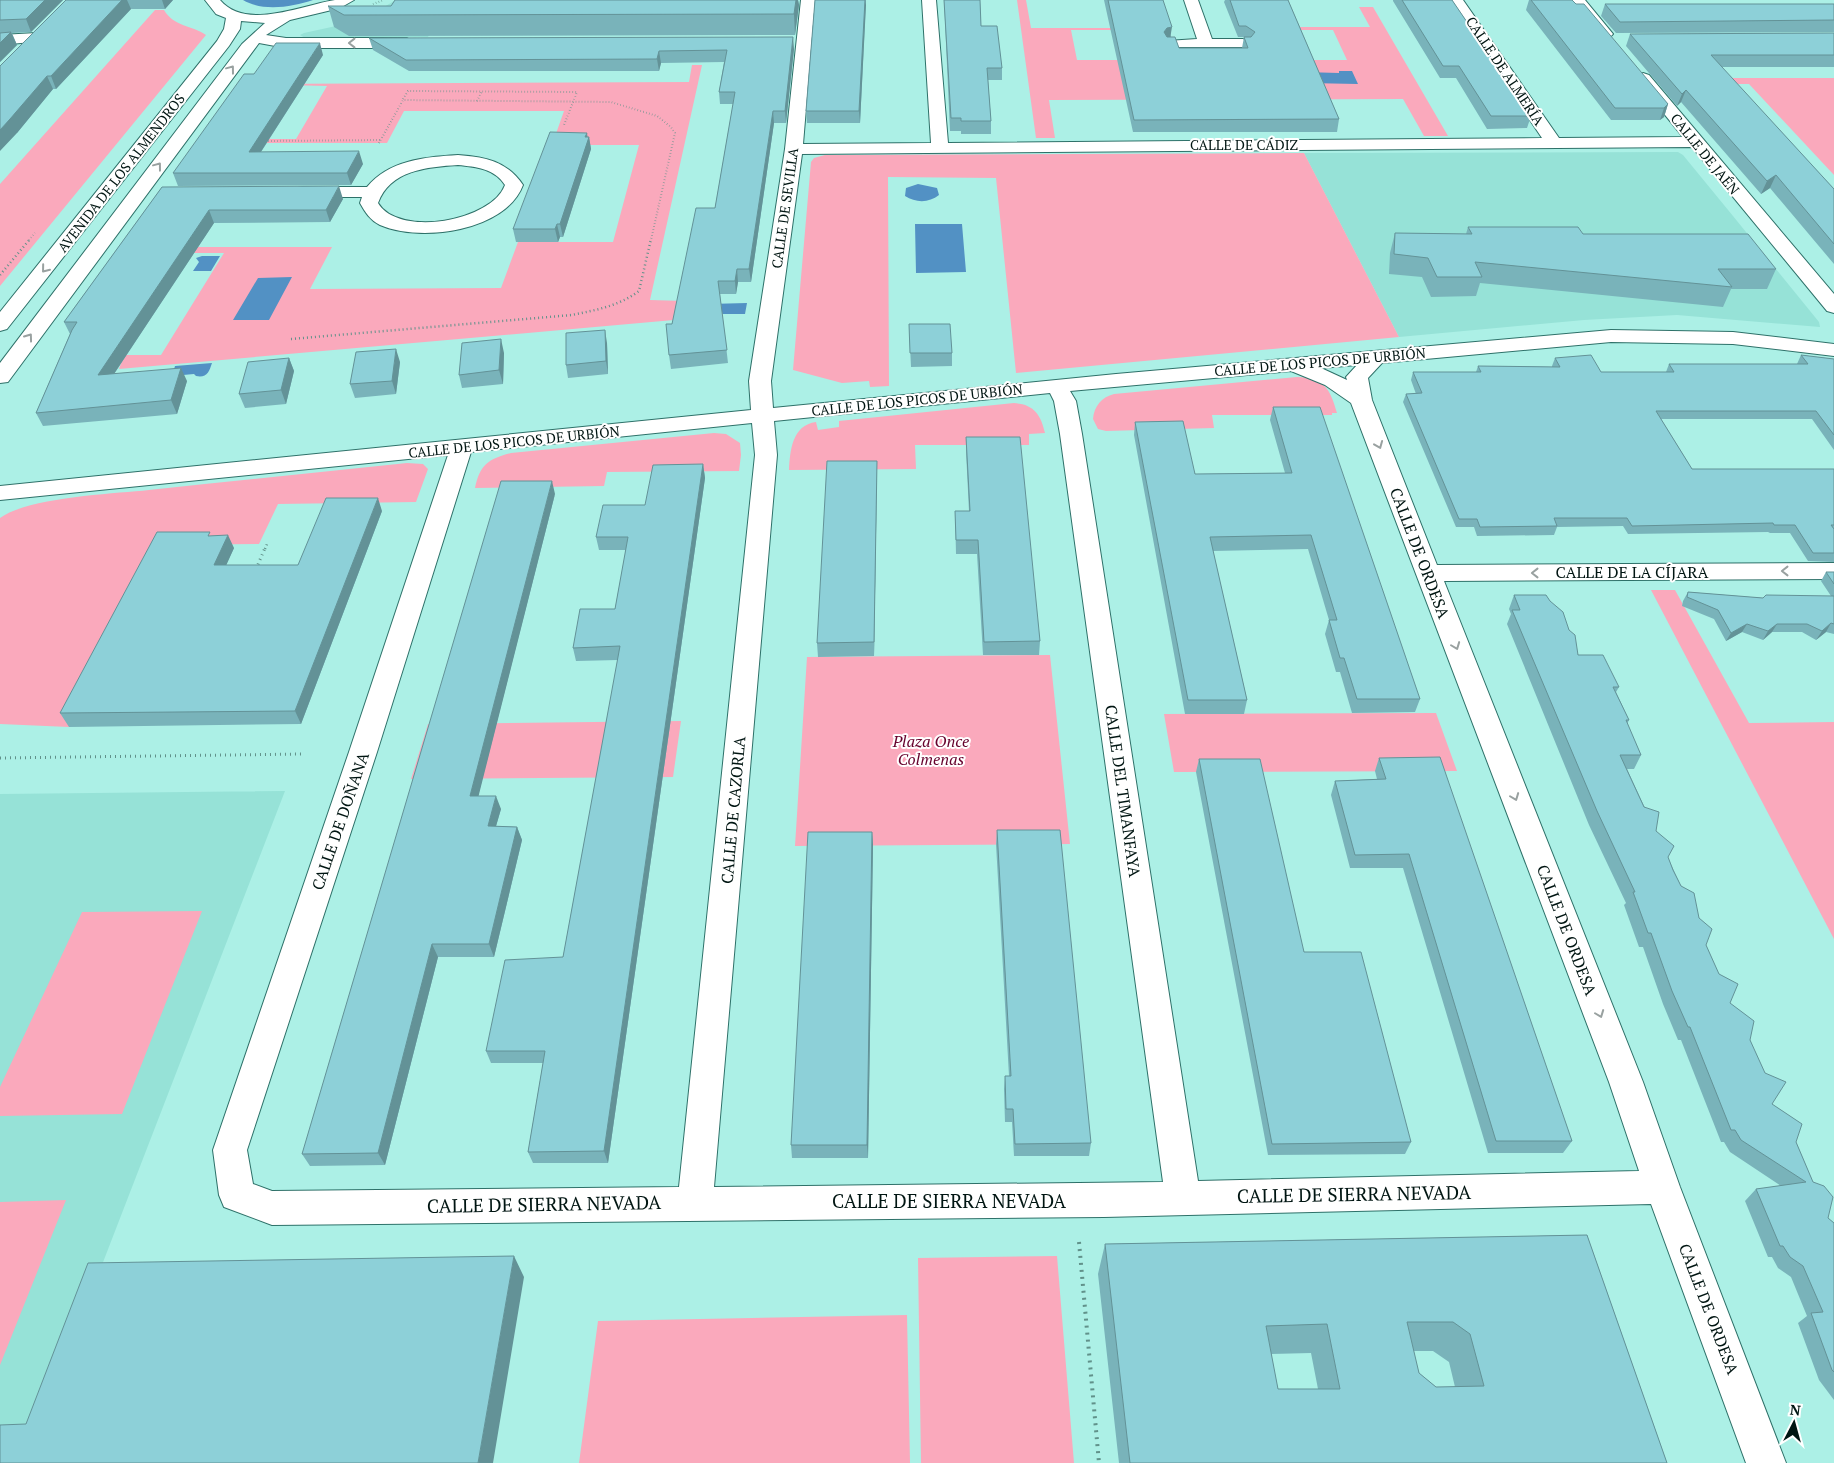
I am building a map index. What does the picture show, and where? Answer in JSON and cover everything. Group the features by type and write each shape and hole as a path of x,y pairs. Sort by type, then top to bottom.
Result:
{"street":[{"path":"212,0 214,5 222,11 256,18 307,14 348,0"},
{"name":"CALLE DE SEVILLA","path":"763,416 760,382 794,149 796,42 808,0"},
{"path":"929,0 940,148"},
{"path":"1191,0 1206,44"},
{"name":"CALLE DE ALMERÍA","path":"1456,0 1554,143"},
{"path":"1577,0 1615,42"},
{"name":"AVENIDA DE LOS ALMENDROS","path":"0,325 224,43 232,29 234,15"},
{"name":"AVENIDA DE LOS ALMENDROS","path":"0,377 147,193 255,38 263,30 285,17"},
{"path":"18,56 50,25"},
{"path":"0,40 37,38"},
{"path":"255,38 286,44 425,43"},
{"path":"1172,44 1244,44"},
{"name":"CALLE DE JAÉN","path":"1634,68 1834,307"},
{"name":"CALLE DE CÁDIZ","path":"794,149 1696,142"},
{"path":"282,192 371,192 379,183 392,174 411,166 458,160 479,162 497,167 509,175 514,185 510,196 499,207 481,217 458,224 433,227 410,226 382,217 375,213 369,203 371,192"},
{"name":"CALLE DE LOS PICOS DE URBIÓN","path":"0,493 461,448 1057,386 1611,336 1732,338 1834,350"},
{"name":"CALLE DE ORDESA","path":"1376,357 1357,377 1361,400 1626,1082 1662,1187 1766,1463"},
{"path":"1293,365 1333,380 1361,400"},
{"name":"CALLE DEL TIMANFAYA","path":"1057,386 1065,400 1071,434 1183,1198"},
{"name":"CALLE DE CAZORLA","path":"695,1203 766,455 763,416"},
{"name":"CALLE DE DOÑANA","path":"237,1196 230,1150 363,752 461,448"},
{"name":"CALLE DE LA CÍJARA","path":"1429,573 1834,571"},
{"name":"CALLE DE SIERRA NEVADA","path":"237,1196 272,1208 1183,1198 1662,1187"}],"path":[{"path":"403,100 408,91 577,92 564,125"},
{"path":"477,101 482,91"},
{"path":"264,141 380,140"},
{"path":"254,572 267,544"},
{"path":"0,758 304,754"},
{"path":"1079,1242 1099,1463"}],"shaded area":[{"path":"394,1 448,1 428,37 305,38 300,35 336,26 384,7"},
{"path":"1678,152 1683,155 1733,216 1819,322 1820,327 1677,315 1584,320 1399,337 1304,153"},
{"path":"285,791 95,1283 42,1463 0,1463 0,794"}],"green space":[{"path":"1017,0 1026,0 1031,28 1140,28 1140,30 1071,30 1077,60 1347,60 1333,30 1263,30 1262,27 1370,27 1359,7 1373,7 1448,136 1424,136 1403,99 1049,100 1055,138 1036,138"},
{"path":"155,10 164,10 168,16 178,23 206,35 0,286 0,184"},
{"path":"692,65 702,65 650,300 684,301 685,319 119,369 124,355 161,355 224,253 129,253 133,247 332,247 310,289 501,288 518,242 613,242 639,145 552,145 564,111 404,111 387,143 236,143 238,139 296,139 327,86 249,84 689,82"},
{"path":"1705,78 1834,78 1834,175 1749,84 1711,84"},
{"path":"1304,153 1399,337 1016,373 996,178 888,177 889,386 870,387 869,381 842,383 793,370 811,162 814,158 825,155"},
{"path":"1297,377 1314,380 1325,386 1332,397 1337,413 1332,413 1332,415 1212,415 1214,428 1106,431 1098,429 1093,419 1099,403 1106,397 1114,394"},
{"path":"1014,403 1032,408 1041,421 1045,433 1029,434 1029,445 915,445 916,469 789,470 794,440 797,433 808,424 816,422 818,430 839,427 839,421"},
{"path":"714,433 726,434 740,443 739,471 607,472 604,486 475,488 479,474 486,464 511,453"},
{"path":"407,463 423,464 428,469 416,502 278,504 259,544 164,545 69,727 0,724 0,518 30,505 72,498"},
{"path":"1651,590 1675,590 1749,723 1834,722 1834,939"},
{"name":"Plaza Once Colmenas","path":"1050,655 1070,844 795,846 807,657"},
{"path":"1436,713 1457,771 1174,772 1164,714"},
{"path":"681,721 673,777 411,779 428,724"},
{"path":"202,911 122,1114 0,1116 0,1087 82,912"},
{"path":"66,1200 0,1365 0,1202"},
{"path":"1057,1256 1074,1463 921,1463 918,1258"},
{"path":"907,1315 910,1463 579,1463 598,1321"}],"water":[{"path":"243,0 313,0 296,5 268,7 251,4"},
{"path":"1339,71 1352,71 1358,84 1307,83 1303,72 1339,73"},
{"path":"918,184 937,188 939,195 931,200 922,201 905,196 906,188"},
{"path":"915,224 962,224 966,272 916,273"},
{"path":"220,256 211,271 193,271 199,262 196,258"},
{"path":"292,277 269,320 233,320 258,278"},
{"path":"747,303 745,314 719,314 709,304"},
{"path":"212,363 209,372 203,376 196,376 194,374 172,376 175,366"}],"building":[{"path":"0,0 45,0 26,19 0,20"},
{"path":"66,0 122,0 51,76 47,76 0,130 0,66"},
{"path":"395,0 796,0 794,14 344,15 328,6 391,6"},
{"path":"815,0 865,0 859,111 806,111"},
{"path":"944,0 980,0 981,26 997,26 1002,68 987,68 991,121 961,121 961,118 951,118"},
{"path":"1108,0 1163,0 1172,27 1167,28 1164,32 1167,37 1175,37 1179,48 1248,48 1244,37 1251,37 1255,32 1246,26 1239,26 1230,0 1288,0 1339,119 1134,120"},
{"path":"1402,0 1452,0 1531,116 1491,116 1459,66 1443,66"},
{"path":"1531,0 1572,0 1576,4 1584,4 1668,104 1664,108 1615,108"},
{"path":"1605,4 1834,4 1834,20 1620,22"},
{"path":"11,32 0,43 0,33"},
{"path":"1834,33 1834,55 1711,55 1834,189 1834,244 1776,175 1767,181 1686,90 1682,94 1630,34"},
{"path":"793,37 785,111 773,111 749,269 737,269 735,281 718,281 727,350 669,355 666,324 672,324 696,208 715,208 735,92 719,92 727,50 659,51 657,59 406,60 369,38"},
{"path":"276,43 320,43 249,152 359,151 347,173 173,173 244,74 254,74"},
{"path":"550,132 587,133 585,137 589,137 560,224 557,224 555,229 513,229"},
{"path":"339,186 326,210 209,210 98,375 181,368 171,400 36,413 77,322 64,322 162,187"},
{"path":"1468,227 1578,227 1583,234 1748,234 1776,269 1718,269 1732,287 1475,262 1482,277 1437,277 1428,258 1394,254 1395,233 1472,234"},
{"path":"909,324 950,324 952,353 910,353"},
{"path":"605,330 606,361 566,365 566,333"},
{"path":"501,339 499,370 459,375 462,343"},
{"path":"396,349 392,381 350,384 356,352"},
{"path":"1591,355 1601,372 1674,372 1669,364 1808,364 1801,355 1834,359 1834,435 1816,411 1656,411 1692,469 1834,469 1834,525 1831,525 1834,529 1834,553 1813,553 1795,525 1774,525 1773,523 1632,526 1627,518 1554,518 1557,526 1480,527 1477,519 1459,519 1406,394 1422,393 1413,372 1481,372 1478,366 1560,367 1555,358"},
{"path":"289,358 281,390 239,394 248,362"},
{"path":"1273,407 1320,407 1420,699 1357,699 1344,658 1340,658 1329,620 1337,620 1311,535 1210,537 1247,700 1188,700 1135,422 1183,421 1195,474 1292,473"},
{"path":"966,437 1020,437 1040,641 984,642 978,540 956,540 955,511 970,511"},
{"path":"827,461 877,461 874,642 817,643"},
{"path":"703,464 604,1151 528,1152 545,1051 486,1051 505,960 563,957 620,646 573,648 580,609 615,609 628,537 596,537 603,505 645,505 653,465"},
{"path":"501,481 552,481 470,796 496,796 488,826 517,827 489,944 432,944 378,1153 302,1154"},
{"path":"326,498 378,498 295,711 60,713 157,532 210,532 208,536 228,535 214,565 298,565"},
{"path":"1826,572 1834,572 1834,584"},
{"path":"1688,592 1763,598 1766,595 1834,596 1834,624 1831,623 1822,631 1807,624 1777,624 1768,631 1747,624 1731,633 1718,610 1687,597"},
{"path":"1514,595 1546,595 1563,612 1569,630 1575,635 1578,655 1603,655 1619,687 1613,687 1629,720 1626,720 1641,755 1620,755 1644,807 1659,812 1656,831 1674,846 1668,857 1673,870 1681,886 1694,893 1699,918 1712,929 1706,945 1719,974 1738,984 1730,1003 1754,1021 1750,1040 1765,1073 1786,1082 1772,1104 1802,1124 1796,1142 1813,1182 1824,1186 1833,1197 1828,1218 1834,1223 1834,1372 1811,1313 1823,1312 1803,1266 1790,1257 1783,1246 1780,1246 1756,1189 1806,1182 1741,1140 1735,1130 1731,1130 1690,1027 1688,1027 1672,991 1651,933 1648,933 1633,892 1635,892 1597,811 1512,610 1520,610"},
{"path":"1440,757 1572,1141 1496,1141 1409,854 1355,855 1335,781 1386,779 1379,758"},
{"path":"1199,759 1260,759 1304,952 1361,952 1411,1142 1272,1144"},
{"path":"997,830 1060,830 1091,1143 1015,1144 1013,1109 1006,1109 1005,1076 1011,1076"},
{"path":"808,832 872,832 867,1145 791,1145"},
{"path":"1587,1235 1667,1463 1130,1463 1105,1244","holes":["1407,1322 1453,1322 1470,1334 1484,1386 1436,1387 1419,1373","1327,1324 1340,1389 1278,1389 1266,1326"]},
{"path":"514,1256 478,1463 0,1463 0,1425 26,1424 88,1263"}]}
